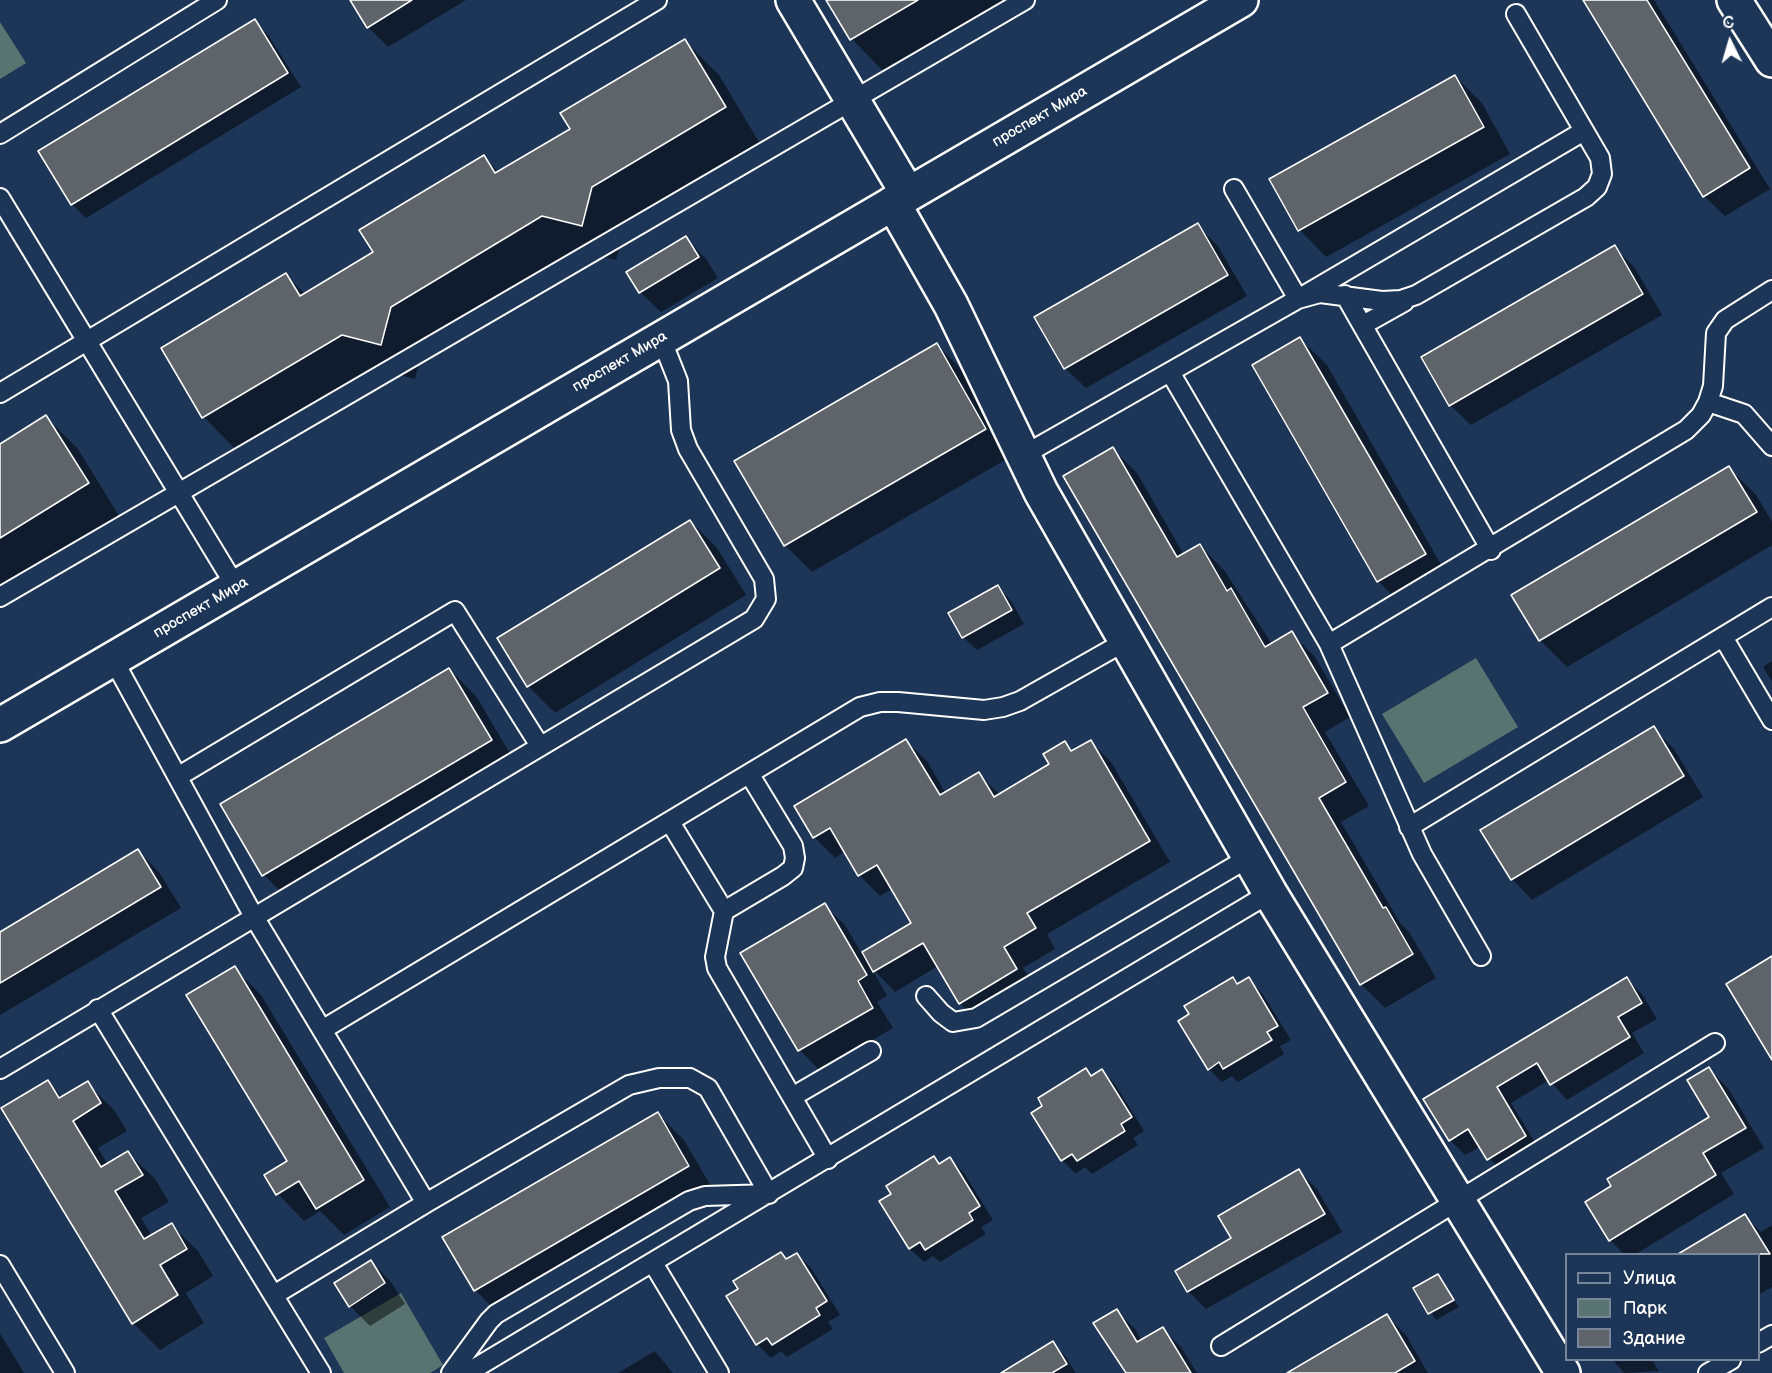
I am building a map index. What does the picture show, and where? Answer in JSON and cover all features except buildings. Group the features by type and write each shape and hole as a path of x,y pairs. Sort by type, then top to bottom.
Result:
{"street":[{"path":"793,0 852,99 1022,456 1270,893 1563,1373"},
{"name":"проспект Мира","path":"0,725 1241,0"},
{"path":"1734,0 1772,60"}],"lane":[{"path":"0,134 217,0"},
{"path":"0,393 657,0"},
{"path":"0,597 1025,0"},
{"path":"1363,325 1586,197 1597,188 1602,174 1600,158 1516,15"},
{"path":"1022,456 1298,299 1584,131"},
{"path":"1234,189 1298,299"},
{"path":"0,198 236,587"},
{"path":"1329,644 1491,550 1686,430 1701,415 1713,386 1716,333 1725,320 1772,290"},
{"path":"1298,299 1320,293 1382,301 1416,295"},
{"path":"1345,295 1491,550"},
{"path":"0,1069 253,915 754,619 766,599 764,579 688,448 681,430 678,381 661,339"},
{"path":"1170,372 1329,644 1409,826 1481,956"},
{"path":"1708,402 1744,414 1772,446"},
{"path":"1409,826 1772,607"},
{"path":"179,776 455,611 540,746"},
{"path":"1723,637 1772,720"},
{"path":"322,1030 860,707 880,702 898,702 984,711 1003,707 1020,701 1126,641"},
{"path":"113,659 253,915 426,1203"},
{"path":"724,911 783,876 793,868 795,858 793,846 750,775"},
{"path":"670,822 724,911 715,957 717,968 828,1159"},
{"path":"926,996 941,1013 953,1022 976,1018 1250,857"},
{"path":"467,1373 1270,893"},
{"path":"98,1009 321,1373"},
{"path":"1221,1346 1715,1043"},
{"path":"792,1097 871,1051"},
{"path":"274,1295 629,1085 659,1078 690,1078 708,1088 769,1194"},
{"path":"451,1373 496,1314 689,1201 705,1196 769,1194"},
{"path":"652,1263 719,1373"},
{"path":"0,1265 64,1373"},
{"path":"1708,1373 1728,1361"}],"green space":[{"path":"0,22 26,63 0,79"},
{"path":"1476,658 1518,727 1424,783 1382,714"},
{"path":"401,1293 443,1365 430,1373 344,1373 324,1338"}]}
